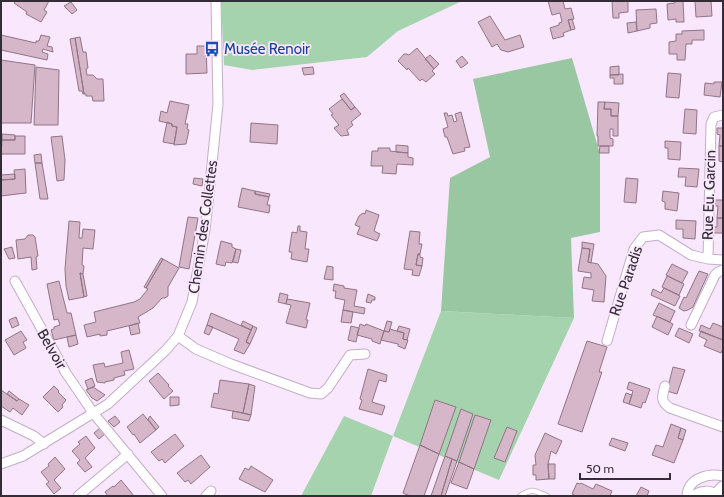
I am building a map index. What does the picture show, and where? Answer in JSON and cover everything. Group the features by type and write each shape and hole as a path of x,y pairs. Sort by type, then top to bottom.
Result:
{"street":[{"name":"Chemin des Collettes","path":"1,464 23,456 94,414 108,404 166,350 178,336 192,302 205,230 218,104 216,1"},
{"name":"Rue Eu. Garcin","path":"708,259 711,124 714,117 723,115"},
{"name":"Rue Paradis","path":"607,341 634,249 643,237 659,235 691,255 708,259 723,260"},
{"path":"691,326 715,275 723,270"},
{"name":"Belvoir","path":"15,281 66,373 94,414"},
{"path":"178,336 196,349 310,393 321,394 328,388 350,355 365,354"},
{"path":"665,386 662,398 664,404 670,408 723,427"},
{"path":"94,414 162,496"},
{"path":"1,420 34,436 44,444"},
{"path":"78,496 128,454"},
{"path":"687,496 687,491 691,485 702,477 714,475 723,476"},
{"path":"693,496 699,491 719,494"}],"lane":[{"path":"520,496 528,491 535,490 547,496"}],"green space":[{"path":"221,1 462,1 398,31 367,57 252,70 224,65"},
{"path":"572,58 600,154 600,232 571,238 574,318 441,311 450,178 490,157 473,79"},
{"path":"441,311 574,318 499,480 393,436"},
{"path":"344,416 393,436 371,496 301,496"}],"building":[{"path":"16,1 49,1 44,10 47,12 41,22 26,14 27,12 14,3"},
{"path":"548,1 563,1 565,9 571,8 574,19 568,20 571,30 563,33 564,36 553,39 550,28 559,25 559,23 562,22 560,13 552,15"},
{"path":"612,1 628,1 628,12 619,13 619,18 613,18"},
{"path":"675,1 683,1 684,22 676,22 676,19 668,20 667,4 675,3"},
{"path":"695,1 711,1 712,16 696,17"},
{"path":"71,2 77,10 72,14 64,6"},
{"path":"656,9 657,23 650,24 650,28 637,31 636,10"},
{"path":"490,16 505,40 520,35 524,47 508,52 501,50 497,44 492,47 478,22"},
{"path":"572,19 575,29 571,30 568,20"},
{"path":"636,22 637,31 628,33 627,23"},
{"path":"704,30 704,40 692,40 692,44 686,44 685,60 677,60 677,54 669,54 669,42 676,41 676,34 682,34 682,31"},
{"path":"1,35 36,43 36,41 39,41 41,35 50,37 47,46 52,47 53,52 43,49 42,52 48,54 47,60 1,50"},
{"path":"80,37 83,52 86,52 88,68 86,69 87,75 93,75 97,79 103,79 104,101 93,101 92,96 86,96 86,94 84,94 75,38"},
{"path":"75,38 84,94 82,91 79,91 70,39"},
{"path":"197,46 206,46 207,73 186,74 186,54 197,54"},
{"path":"417,48 434,69 432,71 435,74 426,82 422,79 420,81 408,68 407,70 398,61 404,54 409,55"},
{"path":"430,55 439,64 434,69 425,59"},
{"path":"462,56 468,63 461,68 456,61"},
{"path":"1,60 35,65 31,123 1,123"},
{"path":"619,66 619,75 610,75 610,67"},
{"path":"36,67 59,70 58,125 34,125"},
{"path":"313,67 314,74 304,75 302,68"},
{"path":"668,73 681,74 679,98 666,97"},
{"path":"623,74 623,84 614,84 614,78 610,78 610,75"},
{"path":"714,82 722,82 720,97 704,95 705,83 714,84"},
{"path":"344,93 355,107 351,110 340,96"},
{"path":"342,99 351,110 355,107 361,114 351,122 353,125 347,130 349,135 341,136 334,128 339,125 331,115 333,114 329,109"},
{"path":"170,101 189,105 185,124 188,124 187,129 189,130 186,144 174,145 177,127 172,126 172,124 159,121 161,111 167,113"},
{"path":"598,102 605,102 604,109 611,109 611,116 618,116 618,136 613,136 613,129 610,129 610,138 613,139 613,146 598,146"},
{"path":"605,102 619,103 618,116 611,116 611,109 604,109"},
{"path":"685,109 697,110 696,134 683,133"},
{"path":"461,112 470,147 464,148 465,151 453,154 443,129 448,127 444,113 447,113 448,116 452,115 454,122 457,121 455,114"},
{"path":"167,122 172,124 172,126 177,127 174,144 163,142"},
{"path":"251,123 278,125 277,144 250,142"},
{"path":"717,128 723,128 723,146 719,146 720,135 717,134"},
{"path":"2,134 15,135 15,140 2,140"},
{"path":"15,136 25,136 25,154 1,155 2,140 15,140"},
{"path":"62,136 65,160 64,180 57,181 51,137"},
{"path":"665,141 681,142 680,160 668,159 668,148 665,148"},
{"path":"396,145 408,146 408,153 396,152"},
{"path":"600,146 609,146 609,153 599,153"},
{"path":"719,146 723,146 723,162 719,161"},
{"path":"378,148 390,148 390,151 408,153 408,157 413,158 413,165 397,164 396,174 382,173 383,166 371,166 372,151 378,151"},
{"path":"41,154 42,163 35,163 34,155"},
{"path":"35,163 42,163 48,199 40,199"},
{"path":"679,168 699,169 697,187 685,186 686,177 678,177"},
{"path":"25,169 26,193 1,196 1,180 15,179 14,170"},
{"path":"15,174 15,179 1,180 1,175"},
{"path":"194,178 203,179 202,186 193,184"},
{"path":"626,178 638,179 636,203 624,202"},
{"path":"242,188 255,191 255,194 269,197 267,205 270,205 269,213 238,207"},
{"path":"255,191 270,194 269,197 255,194"},
{"path":"663,191 679,193 677,211 665,209 665,202 662,201"},
{"path":"715,200 723,200 723,218 717,218 718,206 715,206"},
{"path":"366,210 379,215 374,231 380,234 377,241 357,234 360,227 355,225 359,216 363,213 365,214"},
{"path":"188,217 198,218 189,269 179,267"},
{"path":"717,218 723,218 723,233 713,233 713,227 717,227"},
{"path":"676,220 696,221 695,239 683,238 683,229 676,229"},
{"path":"69,221 80,222 79,238 82,238 83,229 95,230 93,249 83,248 83,274 80,273 84,297 69,300 65,269"},
{"path":"298,226 300,226 300,231 307,232 305,249 309,249 307,262 291,259 292,252 289,252 292,232 297,233"},
{"path":"410,231 420,232 419,244 422,244 416,265 422,266 419,276 412,275 413,270 404,269"},
{"path":"28,235 33,235 35,237 38,256 36,257 37,269 32,270 31,257 18,259 16,240 25,239"},
{"path":"221,241 232,244 232,247 236,249 232,263 226,262 225,266 216,264"},
{"path":"582,242 594,244 591,263 588,262 590,249 582,248"},
{"path":"12,247 15,258 9,259 4,249"},
{"path":"582,248 590,249 588,262 598,264 606,276 604,302 592,301 594,290 582,288 584,277 591,278 591,273 578,271"},
{"path":"236,249 241,250 238,263 233,262"},
{"path":"418,254 420,254 420,257 423,258 422,266 416,265"},
{"path":"161,258 163,259 146,288 144,287"},
{"path":"163,259 179,268 168,287 168,296 162,298 153,308 138,317 140,323 107,331 107,335 100,336 100,334 87,337 84,325 96,322 94,312 134,302 140,299 148,289 146,288"},
{"path":"672,264 688,272 682,283 666,275"},
{"path":"327,266 333,267 333,280 324,279"},
{"path":"699,271 708,274 693,307 684,311 679,308 684,297 686,298"},
{"path":"80,273 83,274 87,296 84,297"},
{"path":"667,276 684,284 679,295 662,287"},
{"path":"59,281 67,313 71,313 76,335 54,340 51,330 60,325 58,319 54,320 47,284"},
{"path":"334,284 344,286 344,288 357,290 354,306 365,308 364,314 343,310 345,300 335,298 336,291 333,291"},
{"path":"664,288 680,296 675,306 651,295 653,289 661,293"},
{"path":"280,293 288,295 286,304 278,302"},
{"path":"368,294 375,297 375,300 372,300 371,303 366,302"},
{"path":"287,299 310,303 306,320 308,320 306,328 286,323 291,305 286,304"},
{"path":"659,303 675,311 670,322 653,315"},
{"path":"343,310 353,312 351,323 341,322"},
{"path":"211,313 251,330 246,342 250,344 244,354 234,350 239,339 207,325"},
{"path":"657,316 673,324 668,335 652,327"},
{"path":"16,317 19,325 12,328 9,320"},
{"path":"243,321 253,326 251,330 241,325"},
{"path":"387,321 392,322 389,332 384,331"},
{"path":"138,323 140,333 131,335 129,326"},
{"path":"713,323 723,327 723,340 699,331 701,325 710,329"},
{"path":"360,324 365,326 366,324 384,331 380,344 372,341 372,339 357,335"},
{"path":"207,325 213,327 209,335 204,333"},
{"path":"253,326 257,328 250,344 246,342"},
{"path":"351,326 359,328 356,342 348,340"},
{"path":"399,326 410,329 407,340 403,339 404,333 397,331"},
{"path":"679,328 693,334 689,343 675,336"},
{"path":"390,329 404,333 403,339 408,340 405,349 398,346 398,344 381,340 384,331 389,332"},
{"path":"21,331 27,340 23,342 26,348 14,355 5,340"},
{"path":"701,331 723,340 723,349 721,353 704,346 707,340 699,336"},
{"path":"76,335 78,344 69,347 67,337"},
{"path":"587,341 607,347 599,372 602,372 582,432 558,424"},
{"path":"129,350 134,369 124,371 125,375 114,378 114,380 105,383 97,382 93,365 104,363 105,367 123,363 121,352"},
{"path":"673,367 685,370 677,394 667,391"},
{"path":"368,369 387,375 386,382 379,380 372,402 385,406 382,415 359,409 362,400 360,399"},
{"path":"158,373 173,391 164,399 149,381"},
{"path":"92,378 95,386 88,389 85,381"},
{"path":"220,380 249,384 243,413 211,407 214,393 218,394"},
{"path":"629,382 650,389 645,403 643,402 641,408 629,404 633,391 627,389"},
{"path":"249,384 255,386 251,415 243,413"},
{"path":"54,386 66,400 62,405 63,407 58,412 43,397"},
{"path":"93,387 105,395 97,401 92,398 86,390"},
{"path":"1,390 17,401 19,399 29,405 22,415 13,408 10,412 1,406"},
{"path":"9,391 19,399 17,401 7,394"},
{"path":"626,393 632,395 629,404 623,402"},
{"path":"170,397 179,397 179,405 170,406"},
{"path":"435,400 456,407 439,454 420,445"},
{"path":"461,409 473,414 457,461 445,456"},
{"path":"233,411 251,415 249,421 232,418"},
{"path":"143,414 156,430 140,443 127,427"},
{"path":"475,415 491,420 474,469 459,462"},
{"path":"115,416 120,422 114,427 108,421"},
{"path":"150,416 159,427 156,430 148,419"},
{"path":"671,424 681,428 678,438 683,440 674,463 652,455 656,445 663,447"},
{"path":"507,427 517,431 505,462 494,458"},
{"path":"100,428 105,434 99,439 94,433"},
{"path":"681,428 686,430 683,440 678,438"},
{"path":"545,433 562,441 556,454 551,451 548,464 549,479 536,480 536,475 533,475 533,465 536,465 535,455"},
{"path":"175,434 184,446 165,463 162,459 159,461 151,452"},
{"path":"86,436 95,448 85,458 92,467 85,472 77,463 80,460 72,451 80,444 78,442"},
{"path":"612,438 628,443 625,451 609,445"},
{"path":"420,445 439,454 424,496 410,496 403,493"},
{"path":"201,455 210,467 191,484 188,480 185,482 177,473"},
{"path":"445,456 452,459 441,496 431,496"},
{"path":"55,457 65,469 54,480 61,488 54,494 46,484 49,482 41,472 49,466 48,464"},
{"path":"452,459 457,461 445,496 441,496"},
{"path":"459,462 474,469 467,489 451,483"},
{"path":"548,464 555,464 555,479 549,479"},
{"path":"251,466 273,480 265,492 239,479 245,468 249,470"},
{"path":"121,480 134,496 108,496 105,492 113,486 114,487"},
{"path":"577,483 581,483 593,489 596,484 612,491 610,496 576,496 572,494"},
{"path":"641,487 649,491 647,496 636,496"}],"place":[{"name":"Musée Renoir","path":"212,49"}]}
